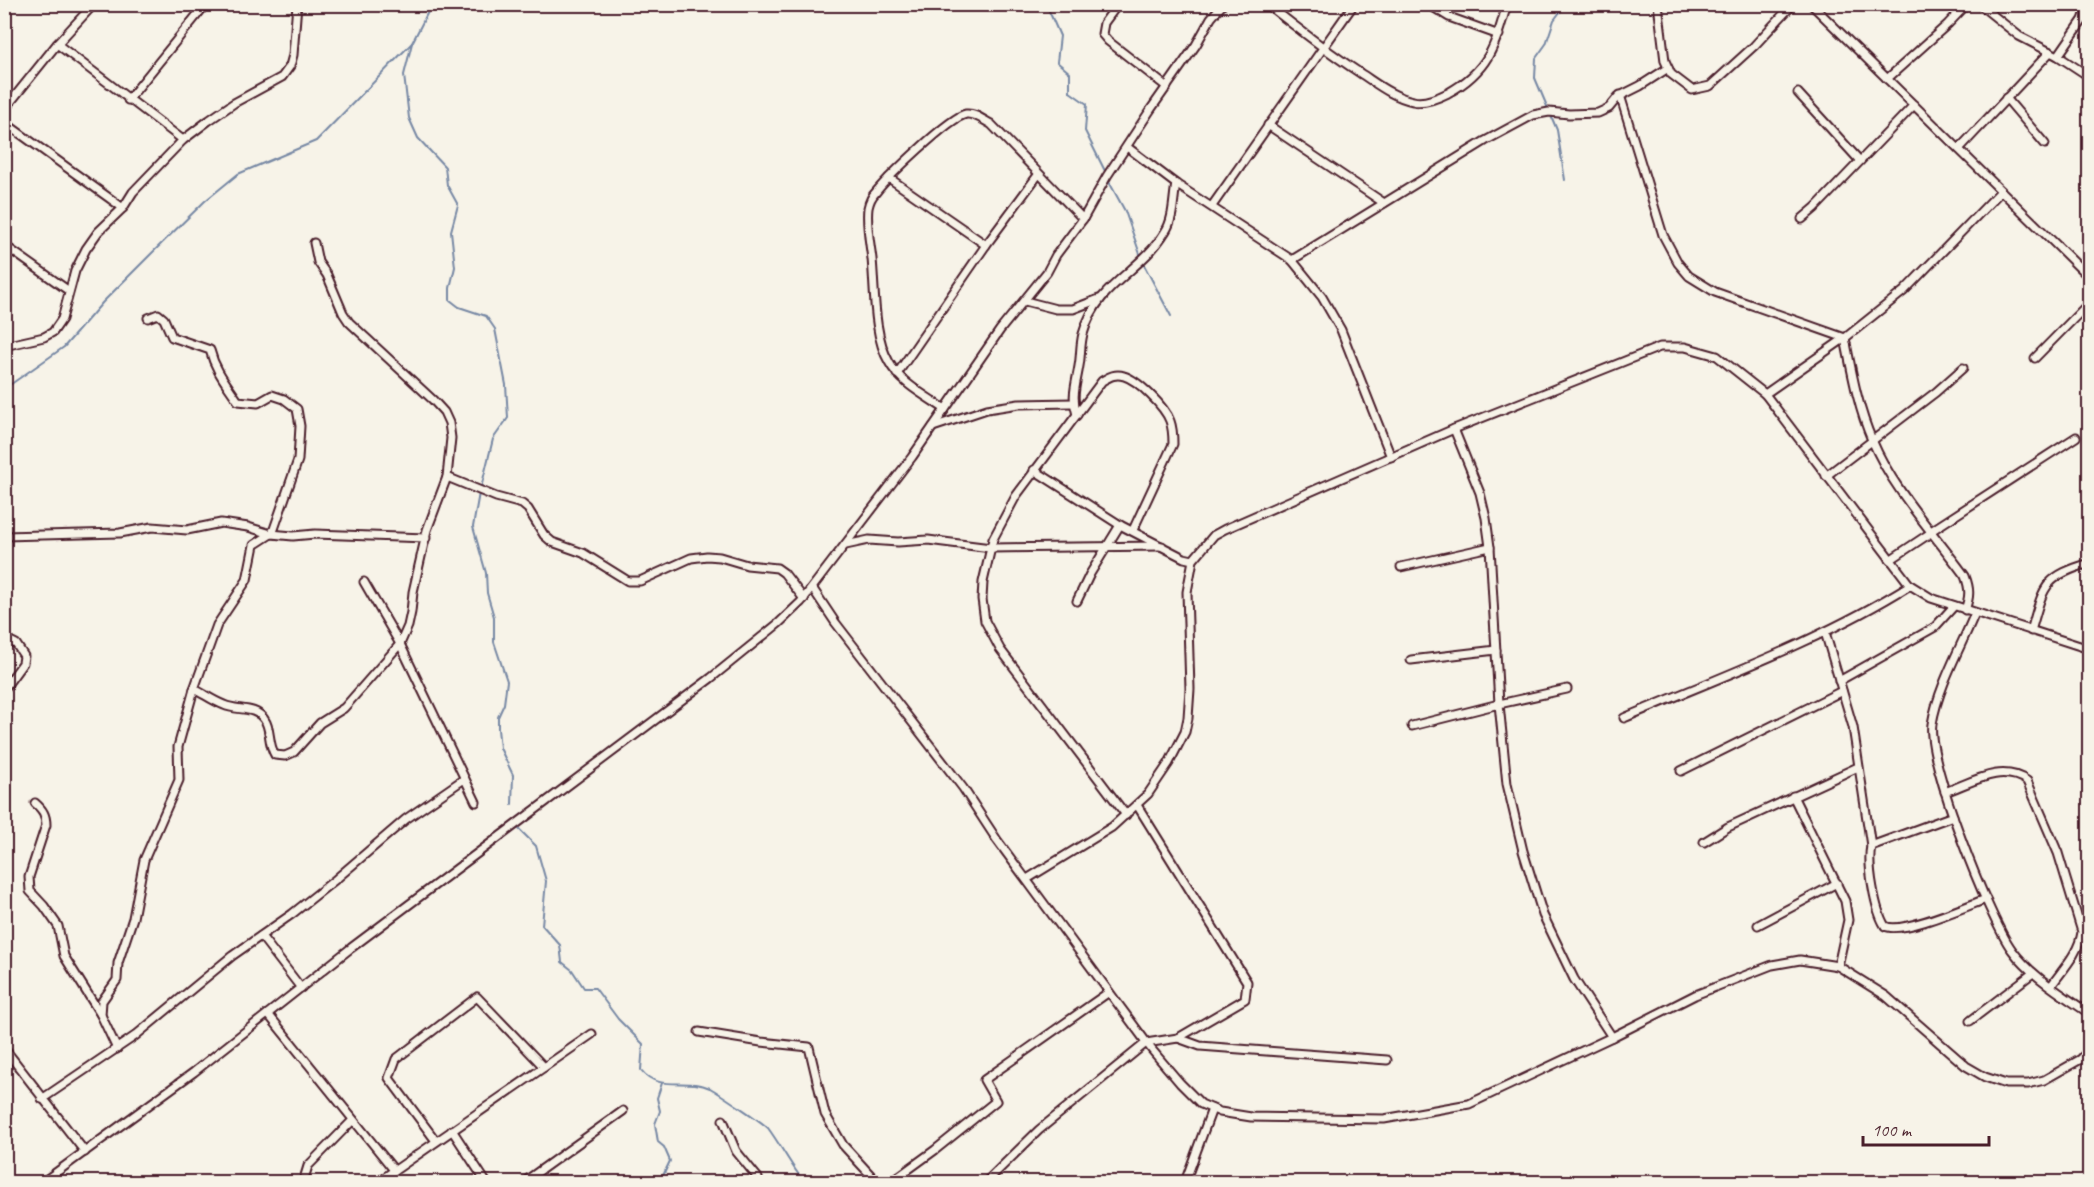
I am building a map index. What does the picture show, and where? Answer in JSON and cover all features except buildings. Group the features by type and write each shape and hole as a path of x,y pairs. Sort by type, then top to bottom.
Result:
{"street":[{"path":"4,110 57,44 94,4"},
{"path":"128,100 206,4"},
{"path":"4,346 44,337 53,332 62,318 75,271 86,249 98,232 123,208 133,192 183,140 234,103 282,77 290,66 293,55 297,4"},
{"path":"1118,4 1104,23 1102,34 1167,87"},
{"path":"43,1182 194,1072 367,936 711,678 779,623 804,599 813,590 933,427 1000,330 1025,302 1083,219 1211,18 1223,4"},
{"path":"1267,4 1324,49 1389,92 1415,102 1437,99 1467,82 1483,66 1498,35 1507,4"},
{"path":"1212,206 1354,4"},
{"path":"1428,4 1449,17 1498,35"},
{"path":"1658,4 1665,61 1677,81 1692,90 1710,86 1754,46 1793,4"},
{"path":"1812,4 2001,191 2088,273"},
{"path":"1887,79 1967,4"},
{"path":"1978,4 2019,36 2090,76"},
{"path":"2058,56 2083,20 2089,4"},
{"path":"57,44 183,140"},
{"path":"1959,149 2049,52"},
{"path":"1292,260 1485,141 1533,115 1549,112 1598,113 1609,108 1620,95 1640,86 1668,68"},
{"path":"1798,93 1860,162"},
{"path":"1620,95 1662,235 1678,263 1689,276 1715,292 1845,338"},
{"path":"2006,98 2045,144"},
{"path":"1803,219 1914,105"},
{"path":"945,409 897,374 888,361 879,333 868,224 868,207 873,194 943,129 958,117 966,114 977,116 991,124 1083,219"},
{"path":"4,122 123,208"},
{"path":"1268,125 1384,203"},
{"path":"1127,147 1176,184 1292,260 1322,297 1341,330 1391,457"},
{"path":"897,374 986,245 1038,175"},
{"path":"889,178 986,245"},
{"path":"1077,415 1073,403 1083,334 1100,299 1109,288 1142,260 1166,232 1170,222 1176,184"},
{"path":"1765,394 1845,338 1904,291 2001,191"},
{"path":"194,689 223,705 262,715 270,735 270,747 275,755 285,756 294,752 320,723 344,708 400,644 411,612 413,592 426,538 437,500 447,477 451,438 449,423 444,412 349,322 327,275 318,262 314,243"},
{"path":"4,245 69,291"},
{"path":"1025,302 1056,309 1073,309 1100,299"},
{"path":"2035,358 2090,302"},
{"path":"101,1015 102,1001 117,980 118,963 133,918 148,848 155,838 179,780 178,747 194,689 218,625 247,580 254,545 271,534 280,515 298,460 300,426 297,409 284,399 272,395 258,403 238,401 221,379 213,363 210,350 172,338 164,320 158,314 148,318"},
{"path":"1845,338 1854,384 1871,440 1908,502 1965,576 1970,596 1965,610"},
{"path":"1027,879 1112,828 1148,794 1169,764 1185,732 1190,700 1187,592 1193,560 1214,536 1225,529 1454,429 1660,347 1685,347 1717,356 1765,394 1910,585 1931,598 2090,651"},
{"path":"1826,476 1936,392 1963,368"},
{"path":"1125,815 1000,649 985,621 982,599 983,582 993,539 1010,506 1034,470 1102,381 1112,375 1122,375 1135,381 1170,419 1173,433 1173,444 1132,530"},
{"path":"933,427 987,409 1019,404 1073,403"},
{"path":"1454,429 1480,493 1490,547 1499,704 1507,784 1523,851 1543,915 1574,979 1612,1038"},
{"path":"1890,560 2076,437"},
{"path":"1034,470 1120,525 1184,558 1193,560"},
{"path":"447,477 496,497 522,504 528,509 544,536 552,542 583,553 628,581 640,582 691,558 720,557 747,566 777,568 784,573 804,599"},
{"path":"4,536 120,533 152,527 188,530 221,523 248,527 271,534 293,536 315,534 426,538"},
{"path":"1077,601 1090,574 1120,525"},
{"path":"846,545 869,540 898,542 928,540 991,548 1162,546"},
{"path":"1401,567 1490,547"},
{"path":"2031,631 2039,605 2053,578 2064,571 2090,563"},
{"path":"364,582 400,644 476,802"},
{"path":"1624,718 1825,632 1883,602 1910,585"},
{"path":"813,590 956,780 997,840 1146,1043 1201,1104 1220,1112 1251,1117 1384,1119 1469,1104 1612,1038 1695,995 1772,964 1800,960 1839,966 1886,996 1966,1066 1985,1077 2006,1084 2028,1084 2044,1080 2081,1059 2090,1049"},
{"path":"1839,681 1935,627 1954,606"},
{"path":"1975,613 1944,686 1931,724 1934,755 1953,816 1986,899 2011,950 2033,973 2090,1014"},
{"path":"1825,632 1853,727 1871,846 1869,854 1874,887 1881,920 1885,927 1890,929 1924,922 1986,899"},
{"path":"4,638 16,644 24,656 23,663 4,689"},
{"path":"1411,660 1496,650"},
{"path":"1412,726 1567,689"},
{"path":"1681,771 1842,691"},
{"path":"1704,842 1728,827 1858,767"},
{"path":"1945,792 1999,772 2019,775 2027,781 2058,853 2082,933 2075,954 2051,986"},
{"path":"42,1099 135,1036 232,956 336,879 406,819 464,779"},
{"path":"1793,796 1845,901 1848,920 1839,966"},
{"path":"35,803 46,816 46,825 29,877 30,891 44,906 57,926 64,956 101,1015 117,1049"},
{"path":"986,1182 1039,1130 1146,1043 1178,1038 1245,999 1246,982 1137,805"},
{"path":"1871,846 1953,816"},
{"path":"1758,925 1837,883"},
{"path":"261,936 301,988"},
{"path":"1970,1021 2033,973"},
{"path":"891,1182 996,1101 984,1080 1109,992"},
{"path":"436,1141 389,1077 396,1059 477,998 544,1067"},
{"path":"268,1014 394,1170"},
{"path":"699,1032 809,1047 825,1114 843,1145 877,1182"},
{"path":"378,1182 592,1034"},
{"path":"1178,1038 1200,1046 1387,1060"},
{"path":"4,1048 86,1152"},
{"path":"1185,1182 1212,1109"},
{"path":"524,1182 623,1111"},
{"path":"303,1182 308,1166 353,1120"},
{"path":"723,1120 736,1151 759,1182"},
{"path":"452,1130 486,1182"}],"waterway":[{"path":"4,389 64,347 103,302 154,251 205,201 238,174 316,141 412,43 432,4"},
{"path":"1046,4 1060,36 1057,62 1070,73 1070,92 1087,104 1085,131 1107,175"},
{"path":"1565,180 1557,130 1535,78 1536,58 1546,44 1554,20 1566,4"},
{"path":"412,43 404,75 409,118 418,138 445,167 447,185 458,205 451,231 455,267 450,300 459,307 486,316 495,329 506,385 508,418 493,439 481,488"},
{"path":"1108,180 1125,211 1141,257"},
{"path":"1143,263 1171,316"},
{"path":"479,493 473,527 486,573 487,593 494,617 494,642 507,681 504,704 498,717 498,729 500,748 513,775 512,804"},
{"path":"518,828 536,846 546,881 542,925 560,945 562,962 572,970 584,988 595,988 618,1019 643,1044 641,1070 656,1081 701,1085 710,1088 749,1114 768,1128 799,1175 801,1182"},
{"path":"660,1182 670,1161 664,1147 658,1142 655,1124 660,1111 657,1098 662,1083"}]}
